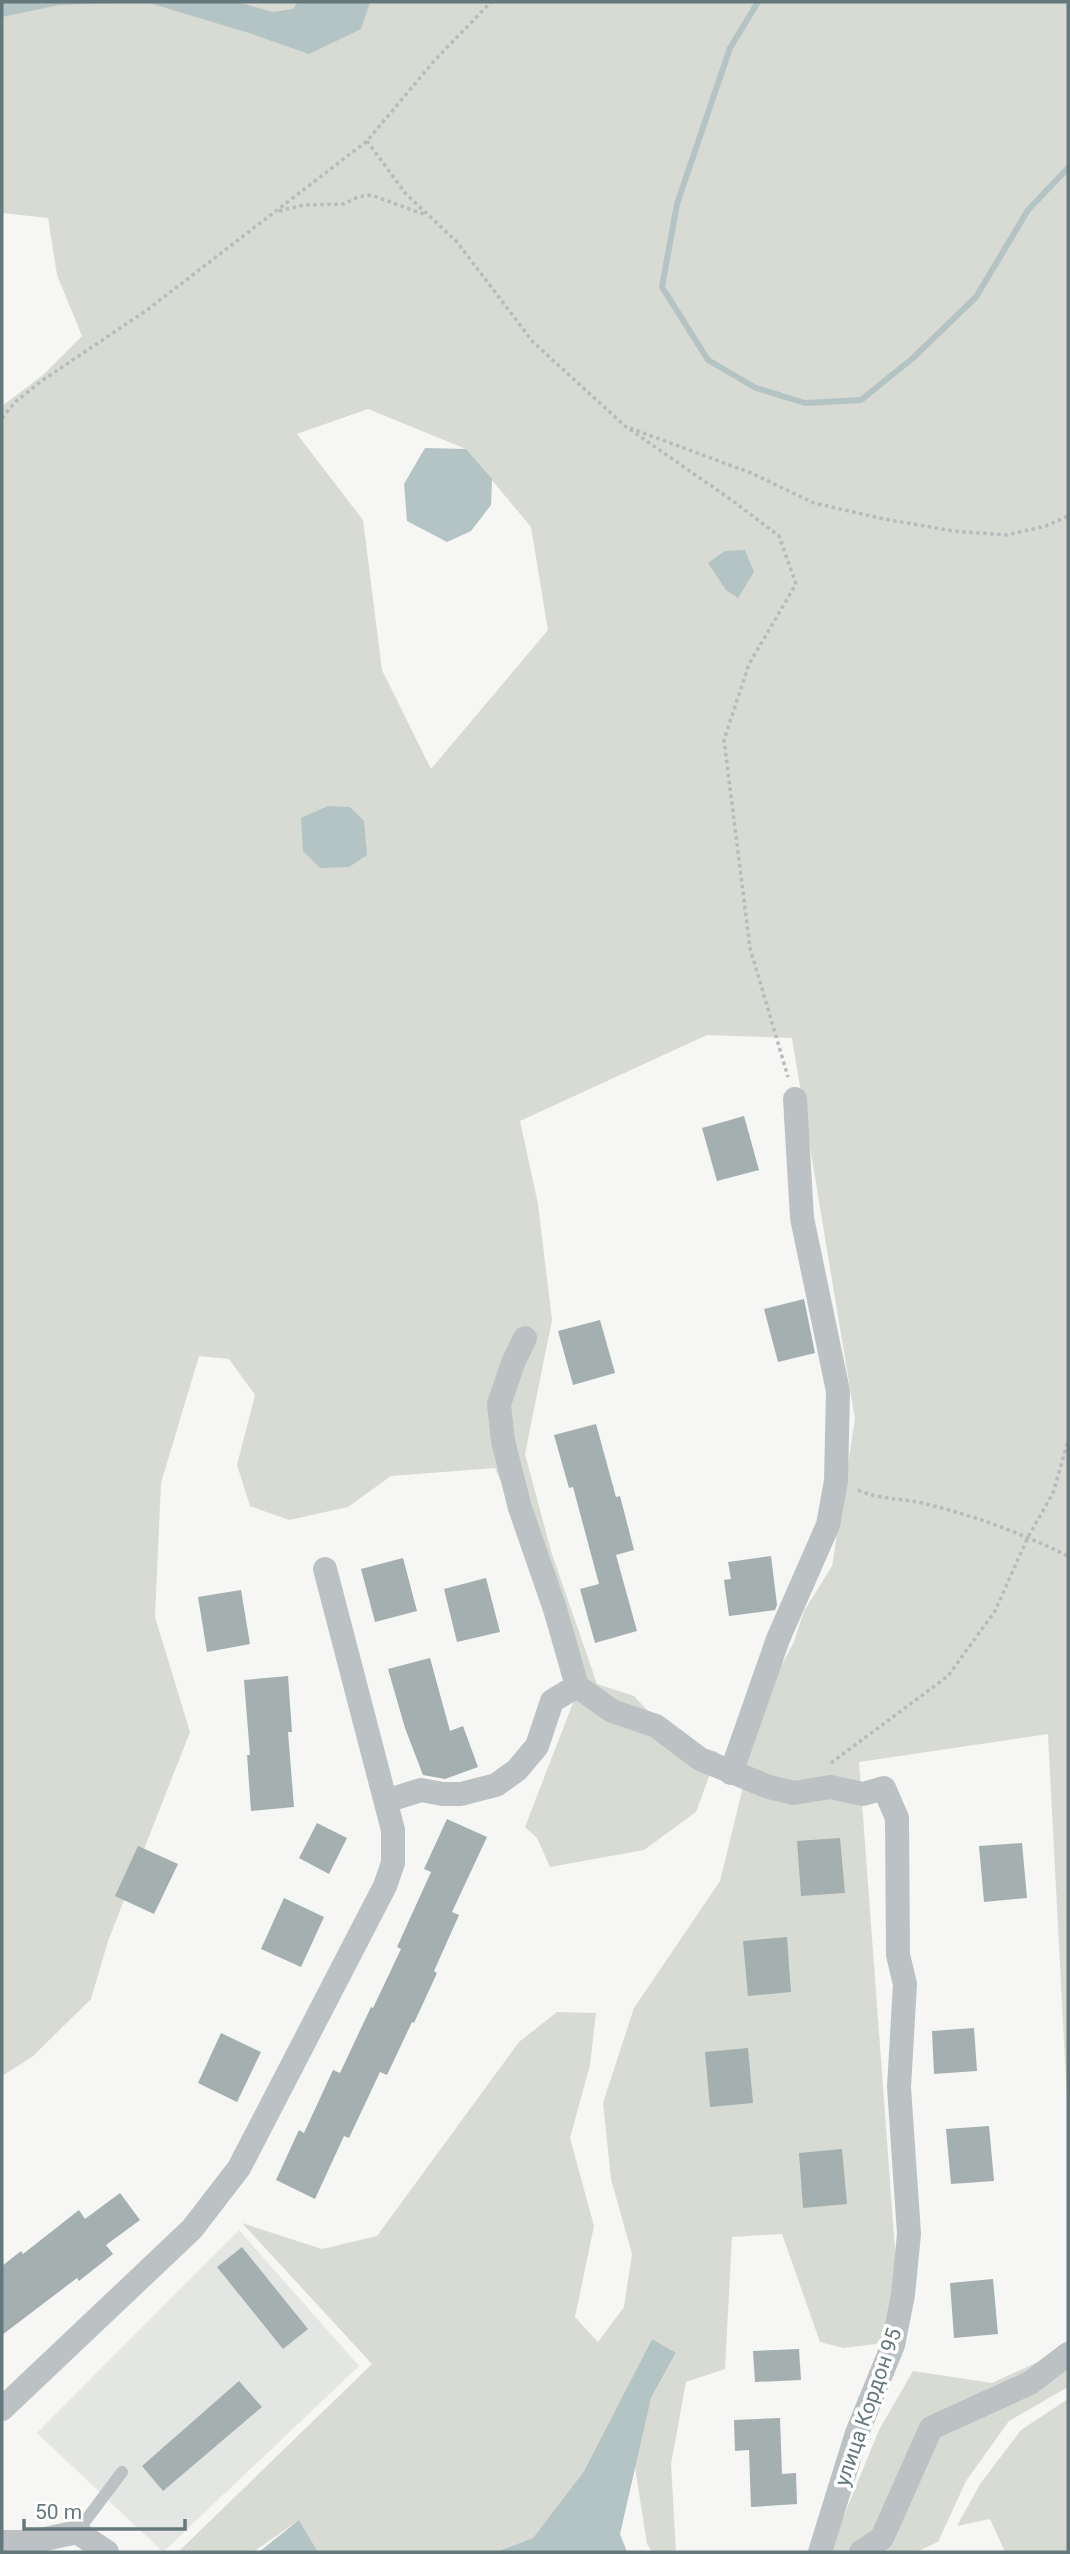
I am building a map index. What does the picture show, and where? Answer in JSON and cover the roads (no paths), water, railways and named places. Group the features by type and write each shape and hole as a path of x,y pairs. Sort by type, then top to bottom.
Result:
{"street":[{"path":"525,1338 499,1404 503,1441 520,1508 555,1609 577,1686 612,1711 656,1726 699,1759 731,1773 778,1639 828,1525 836,1481 838,1391 802,1218 795,1099"},
{"path":"2,2409 192,2229 239,2168 385,1886 393,1863 393,1830 325,1569"},
{"path":"386,1801 421,1790 461,1794 496,1785 517,1770 537,1746 552,1701 577,1686"},
{"name":"улица Кордон 95","path":"731,1773 794,1793 830,1787 863,1794 884,1788 897,1818 898,1955 905,1984 899,2087 909,2234 893,2345 857,2432 820,2552"},
{"path":"861,2552 882,2538 931,2428 1030,2383 1068,2354"},
{"path":"2,2542 32,2542 77,2532 107,2552"}],"lane":[{"path":"77,2532 122,2472"}],"waterway":[{"path":"758,2 730,48 677,204 662,287 708,360 756,388 805,403 861,400 913,358 976,297 1028,210 1068,168"}]}
